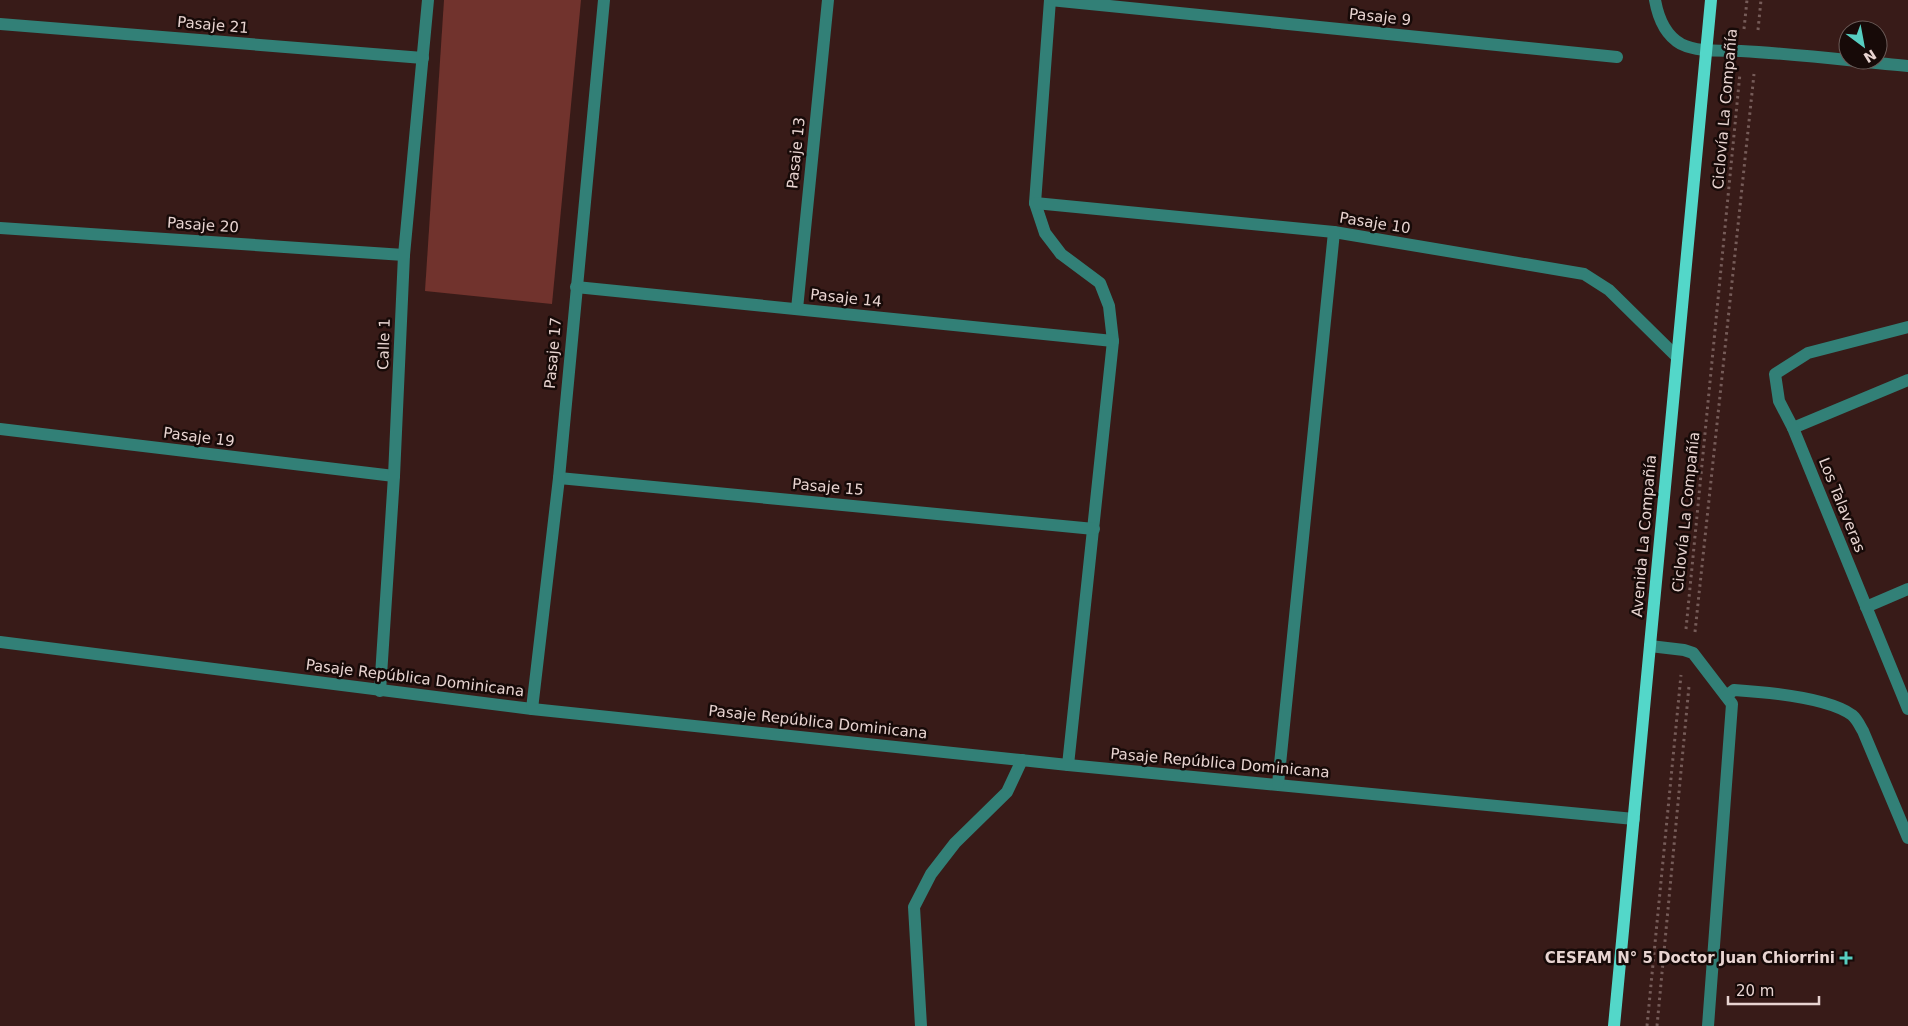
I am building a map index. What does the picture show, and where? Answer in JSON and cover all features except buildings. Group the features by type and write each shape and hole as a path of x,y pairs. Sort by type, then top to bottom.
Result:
{"main road":[{"name":"Avenida La Compañía","path":"1614,1026 1711,0"}],"street":[{"name":"Calle 1","path":"380,690 394,476 404,255 428,0"},
{"name":"Pasaje 17","path":"532,709 559,478 604,0"},
{"name":"Pasaje 13","path":"797,309 828,0"},
{"path":"1050,0 1035,203 1045,233 1061,254 1100,283 1109,306 1113,341 1068,765"},
{"name":"Pasaje 9","path":"1050,0 1617,57"},
{"path":"1655,0 1657,13 1665,30 1682,44 1706,50 1756,52 1908,66"},
{"name":"Pasaje 21","path":"0,24 423,58"},
{"name":"Pasaje 10","path":"1035,203 1334,232 1584,274 1609,290 1677,357"},
{"name":"Pasaje 20","path":"0,228 404,255"},
{"path":"1278,784 1334,232"},
{"name":"Pasaje 14","path":"576,287 1113,341"},
{"name":"Los Talaveras","path":"1908,327 1808,352 1775,374 1780,401 1793,428 1908,709"},
{"path":"1793,428 1908,380"},
{"name":"Pasaje 19","path":"0,429 394,476"},
{"name":"Pasaje 15","path":"559,478 1094,529"},
{"path":"1866,607 1908,589"},
{"name":"Pasaje República Dominicana","path":"0,642 532,709 1068,765 1634,819"},
{"path":"1650,646 1688,651 1732,704 1708,1026"},
{"path":"1726,696 1734,690 1770,692 1836,706 1854,716 1863,731 1908,838"},
{"path":"922,1026 914,906 930,874 955,843 1007,792 1022,760"}],"path":[{"name":"Ciclovía La Compañía","path":"1647,1026 1688,651 1747,0"},
{"path":"1657,1026 1688,651 1761,0"}],"shaded area":[{"path":"444,0 581,0 552,304 425,291"}],"place":[{"name":"CESFAM N° 5 Doctor Juan Chiorrini","path":"1846,958"}]}
